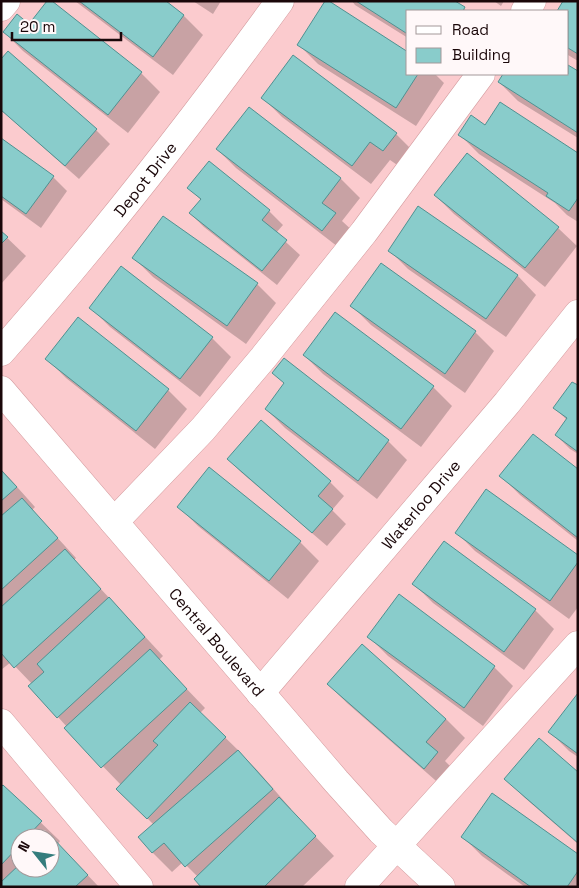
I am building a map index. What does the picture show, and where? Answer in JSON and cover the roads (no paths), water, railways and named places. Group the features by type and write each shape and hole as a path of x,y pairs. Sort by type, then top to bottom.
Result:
{"street":[{"path":"1,7 6,1"},
{"name":"Depot Drive","path":"1,352 69,272 185,129 280,1"},
{"path":"114,522 203,429 263,358 364,232 480,75"},
{"name":"Waterloo Drive","path":"260,692 507,403 578,314"},
{"name":"Central Boulevard","path":"1,390 336,781 381,831 441,887"},
{"path":"359,887 578,645"},
{"path":"1,723 139,887"}]}
